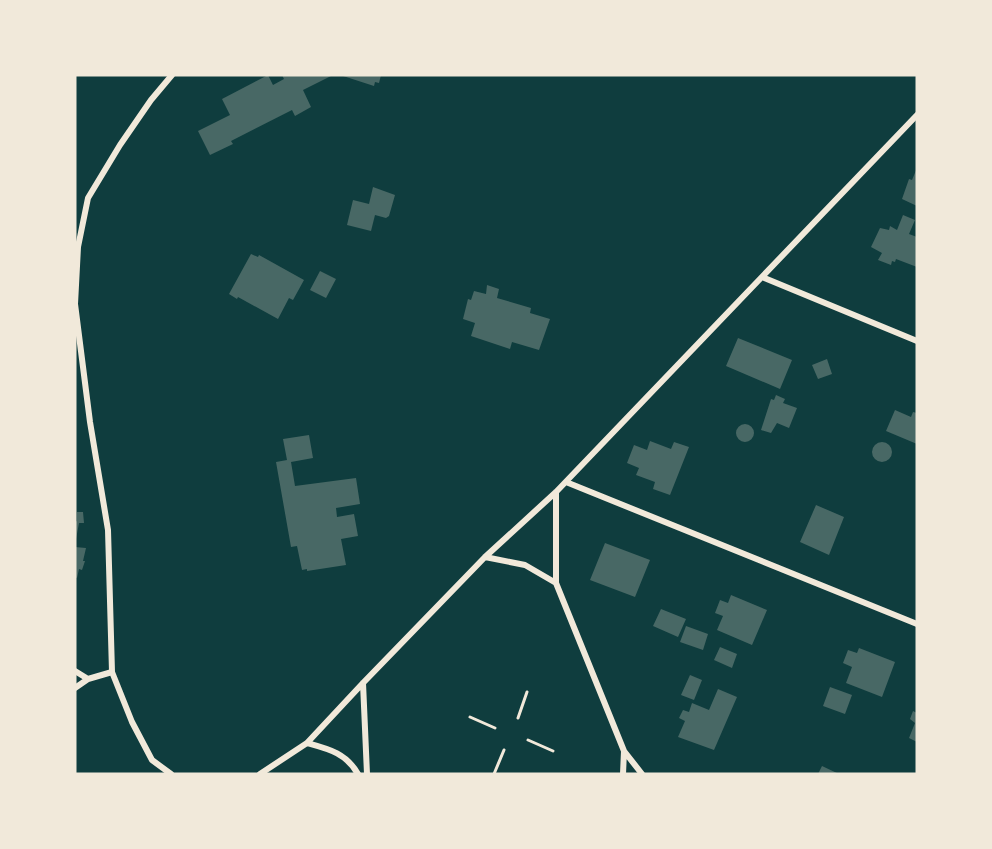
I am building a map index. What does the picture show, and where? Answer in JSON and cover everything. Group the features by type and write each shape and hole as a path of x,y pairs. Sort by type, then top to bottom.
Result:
{"street":[{"path":"171,774 152,760 132,722 112,672 108,530 90,422 75,304 78,247 88,198 120,144 172,75"},
{"path":"260,774 307,743 485,557 566,482 917,114"},
{"path":"762,277 917,341"},
{"path":"566,482 917,624"},
{"path":"556,492 556,583 624,751 642,774"},
{"path":"485,557 525,565 556,583"},
{"path":"75,671 88,679"},
{"path":"75,688 88,679 112,672"},
{"path":"363,683 367,774"},
{"path":"307,743 331,749 345,756 358,774"},
{"path":"623,774 624,751"}],"path":[{"path":"518,718 527,692"},
{"path":"470,717 495,728"},
{"path":"528,740 553,751"},
{"path":"494,774 504,750"}],"building":[{"path":"268,75 273,85 284,79 282,75 333,75 303,90 311,107 295,116 292,110 231,141 233,144 210,155 198,131 230,115 222,99"},
{"path":"340,75 381,75 379,83 375,82 374,86"},
{"path":"917,168 917,206 902,199 909,179 912,180"},
{"path":"373,187 395,195 389,216 386,218 375,215 371,231 347,225 353,200 369,204"},
{"path":"903,215 915,220 909,234 917,237 917,267 896,259 891,265 878,260 882,253 871,247 880,228 889,230 890,226 897,230"},
{"path":"251,254 258,257 259,255 304,280 293,300 289,298 278,319 229,294"},
{"path":"320,271 336,279 326,298 310,290"},
{"path":"487,285 499,289 497,298 531,308 530,313 550,319 539,350 512,342 510,349 471,336 475,323 463,319 468,299 471,300 474,291 486,294"},
{"path":"738,338 792,360 780,389 726,366"},
{"path":"827,359 832,374 818,379 812,365"},
{"path":"776,395 785,399 783,403 797,408 789,428 777,423 771,433 761,430 771,399 774,400"},
{"path":"895,410 911,417 913,412 917,413 917,444 886,431"},
{"path":"741,424 749,424 754,429 752,440 741,442 736,437 736,429"},
{"path":"309,435 313,458 291,462 295,486 356,478 360,504 336,508 337,517 354,514 358,536 341,539 346,565 307,571 307,569 302,570 297,546 291,547 276,462 287,460 283,439"},
{"path":"650,441 671,449 674,442 689,447 670,495 653,489 655,482 636,475 639,468 627,463 634,445 647,450"},
{"path":"882,442 889,445 892,452 889,459 882,462 875,459 872,452 875,445"},
{"path":"816,505 844,517 829,555 800,542"},
{"path":"77,512 83,512 84,523 79,523 76,539 75,522"},
{"path":"605,543 650,560 635,597 590,580"},
{"path":"75,547 86,548 83,561 85,561 82,570 79,569 77,578 75,577"},
{"path":"731,595 767,610 752,645 717,630 723,616 715,613 720,600 728,603"},
{"path":"661,609 686,619 678,637 653,626"},
{"path":"686,626 708,634 703,650 680,642"},
{"path":"720,647 737,654 732,668 714,660"},
{"path":"859,648 895,662 882,697 846,683 852,667 843,663 848,650 857,653"},
{"path":"690,675 702,680 694,700 681,695"},
{"path":"830,687 852,695 845,714 823,706"},
{"path":"718,689 737,697 714,750 678,737 685,721 679,718 683,710 689,712 692,703 709,710"},
{"path":"913,711 917,713 917,742 909,738 915,723 910,719"},
{"path":"822,766 839,774 818,774"}]}
